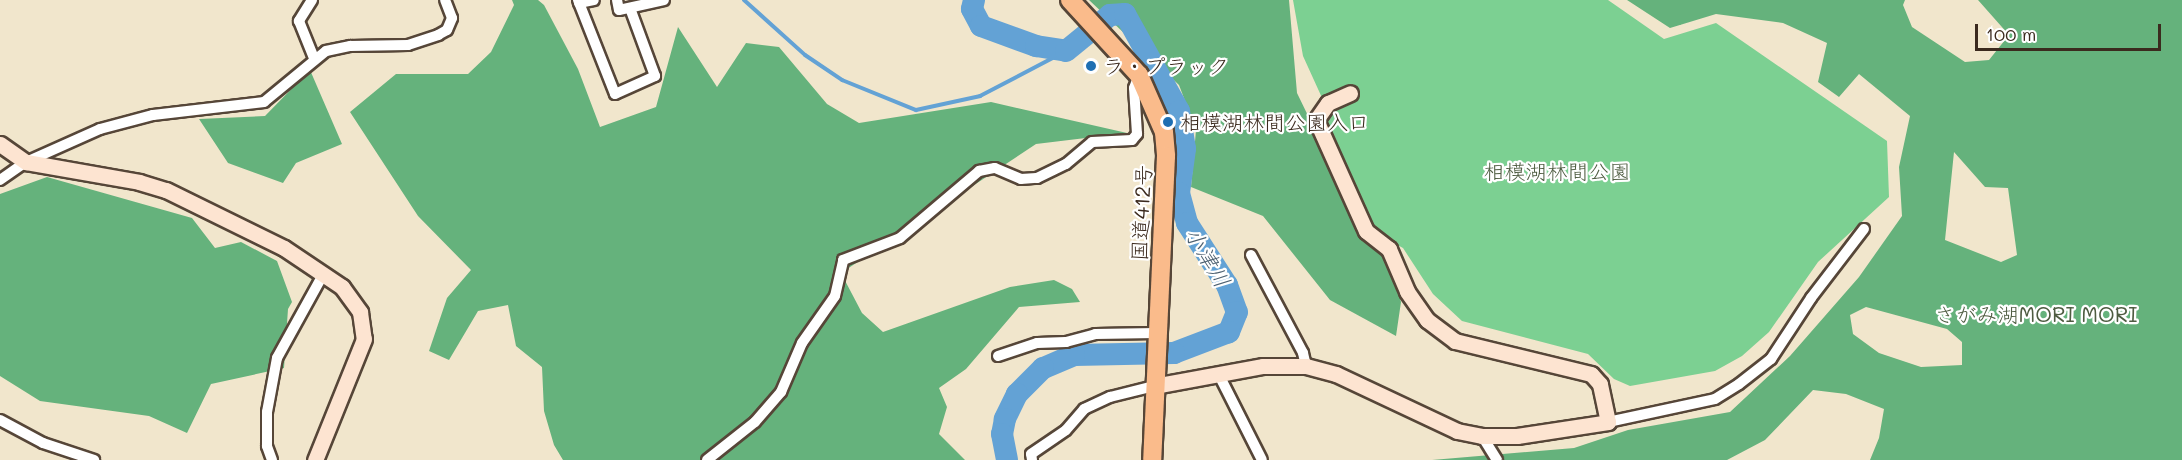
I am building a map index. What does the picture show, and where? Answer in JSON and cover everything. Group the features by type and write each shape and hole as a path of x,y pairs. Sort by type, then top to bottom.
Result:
{"highway":[{"name":"国道412号","path":"1070,0 1139,75 1156,107 1166,156 1152,460"}],"street":[{"path":"312,0 298,21 314,58"},
{"path":"0,180 26,162 68,141 132,120 264,102 279,93 314,58 338,47 396,47 438,34 447,30 452,18 445,0"},
{"path":"594,0 578,2 615,94 655,76 630,8"},
{"path":"617,0 619,10 664,0"},
{"path":"707,460 755,422 781,392 790,378 802,343 835,296 843,260 900,238 979,171 996,168 1022,179 1037,178 1066,164 1092,142 1132,140 1137,134 1134,88 1139,75"},
{"path":"1350,93 1328,103 1316,120 1366,231 1389,249 1407,291 1427,320 1455,340 1591,374 1600,384 1608,422"},
{"path":"0,144 26,162 153,185 284,248 324,273 353,300 362,319 364,339 315,460"},
{"path":"1032,460 1031,454 1066,430 1084,409 1110,397 1218,373 1263,366 1306,366 1336,374 1457,431 1482,436 1517,436 1608,422 1715,399 1771,359 1811,298 1864,229"},
{"path":"1251,255 1304,353 1306,366"},
{"path":"272,460 267,446 267,412 277,358 324,273"},
{"path":"998,356 1036,343 1066,342 1095,334 1156,337"},
{"path":"1218,373 1262,460"},
{"path":"0,420 43,443 94,460"},
{"path":"1482,436 1497,460"}],"green space":[{"path":"512,0 538,0 544,5 578,69 600,127 656,107 678,27 717,87 746,43 779,47 827,104 859,123 991,102 1127,133 1036,144 841,273 862,313 883,332 1010,287 1054,280 1072,289 1080,302 1019,307 966,369 939,388 947,407 939,434 965,460 563,460 554,445 544,411 542,367 516,346 508,305 478,311 449,360 429,351 447,298 471,270 418,216 350,112 396,74 468,74 491,52 514,5"},
{"path":"1089,0 1289,0 1297,93 1365,233 1385,247 1401,302 1396,336 1330,300 1263,216 1191,187 1196,130 1179,85"},
{"name":"相模湖林間公園","path":"1293,0 1608,0 1664,39 1716,23 1887,141 1889,197 1818,262 1769,332 1742,356 1715,371 1630,386 1614,379 1588,354 1462,321 1433,294 1403,248 1368,229 1325,128 1328,111 1303,56"},
{"name":"さがみ湖MORI MORI","path":"1627,0 1905,0 1903,5 1912,27 1965,62 1989,60 2009,35 1978,0 2182,0 2182,460 1870,460 1879,438 1884,409 1846,394 1813,390 1765,440 1727,460 1432,460 1574,448 1628,430 1730,412 1790,356 1859,277 1902,216 1899,167 1910,116 1859,74 1839,97 1818,82 1827,43 1783,23 1716,14 1670,28","holes":["1954,152 1985,187 2008,188 2017,255 2001,262 1945,240","1866,307 1947,329 1962,342 1962,365 1921,367 1879,353 1853,334 1850,315"]},
{"path":"310,70 342,144 296,163 283,183 228,163 199,119 265,116"},
{"path":"47,177 192,218 215,248 241,242 277,261 292,302 288,309 284,368 211,384 187,433 149,416 40,401 0,376 0,194"}],"waterway":[{"path":"744,0 805,55 842,80 916,110 980,96 1066,51"},
{"name":"小津川","path":"974,0 972,9 981,26 1036,46 1066,51 1110,15 1125,14 1179,111 1185,149 1179,193 1187,223 1227,285 1237,312 1229,332 1174,353 1074,355 1043,368 1017,394 1005,419 1002,434 1007,460"}],"place":[{"name":"ラ・プラック","path":"1091,66"},
{"name":"相模湖林間公園入口","path":"1168,122"}]}
